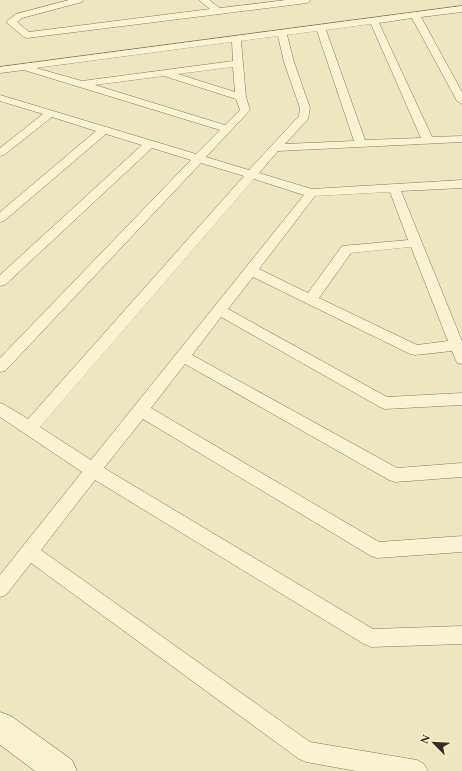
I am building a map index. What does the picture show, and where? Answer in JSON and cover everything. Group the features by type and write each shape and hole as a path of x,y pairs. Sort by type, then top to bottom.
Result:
{"main road":[{"path":"0,727 61,771"}],"street":[{"path":"79,0 19,16 11,22 27,35 307,0"},
{"path":"203,0 218,11"},
{"path":"0,70 459,10 462,19"},
{"path":"415,15 462,101"},
{"path":"374,21 428,140"},
{"path":"321,28 361,144"},
{"path":"30,428 251,174 304,117 305,108 289,62 282,33"},
{"path":"0,367 200,159 245,110 241,97 236,39"},
{"path":"81,84 238,63"},
{"path":"20,67 228,129"},
{"path":"163,72 241,97"},
{"path":"0,98 311,193 462,184"},
{"path":"0,153 50,114"},
{"path":"0,218 104,130"},
{"path":"274,148 462,138"},
{"path":"0,282 150,144"},
{"path":"394,188 462,359"},
{"path":"0,589 311,193"},
{"path":"312,299 347,249 416,243"},
{"path":"250,270 414,350 456,345"},
{"path":"219,310 385,403 462,399"},
{"path":"183,356 395,475 462,470"},
{"path":"0,409 94,470 371,638 462,635"},
{"path":"141,410 377,550 462,544"},
{"path":"29,552 306,752 417,771"}]}
